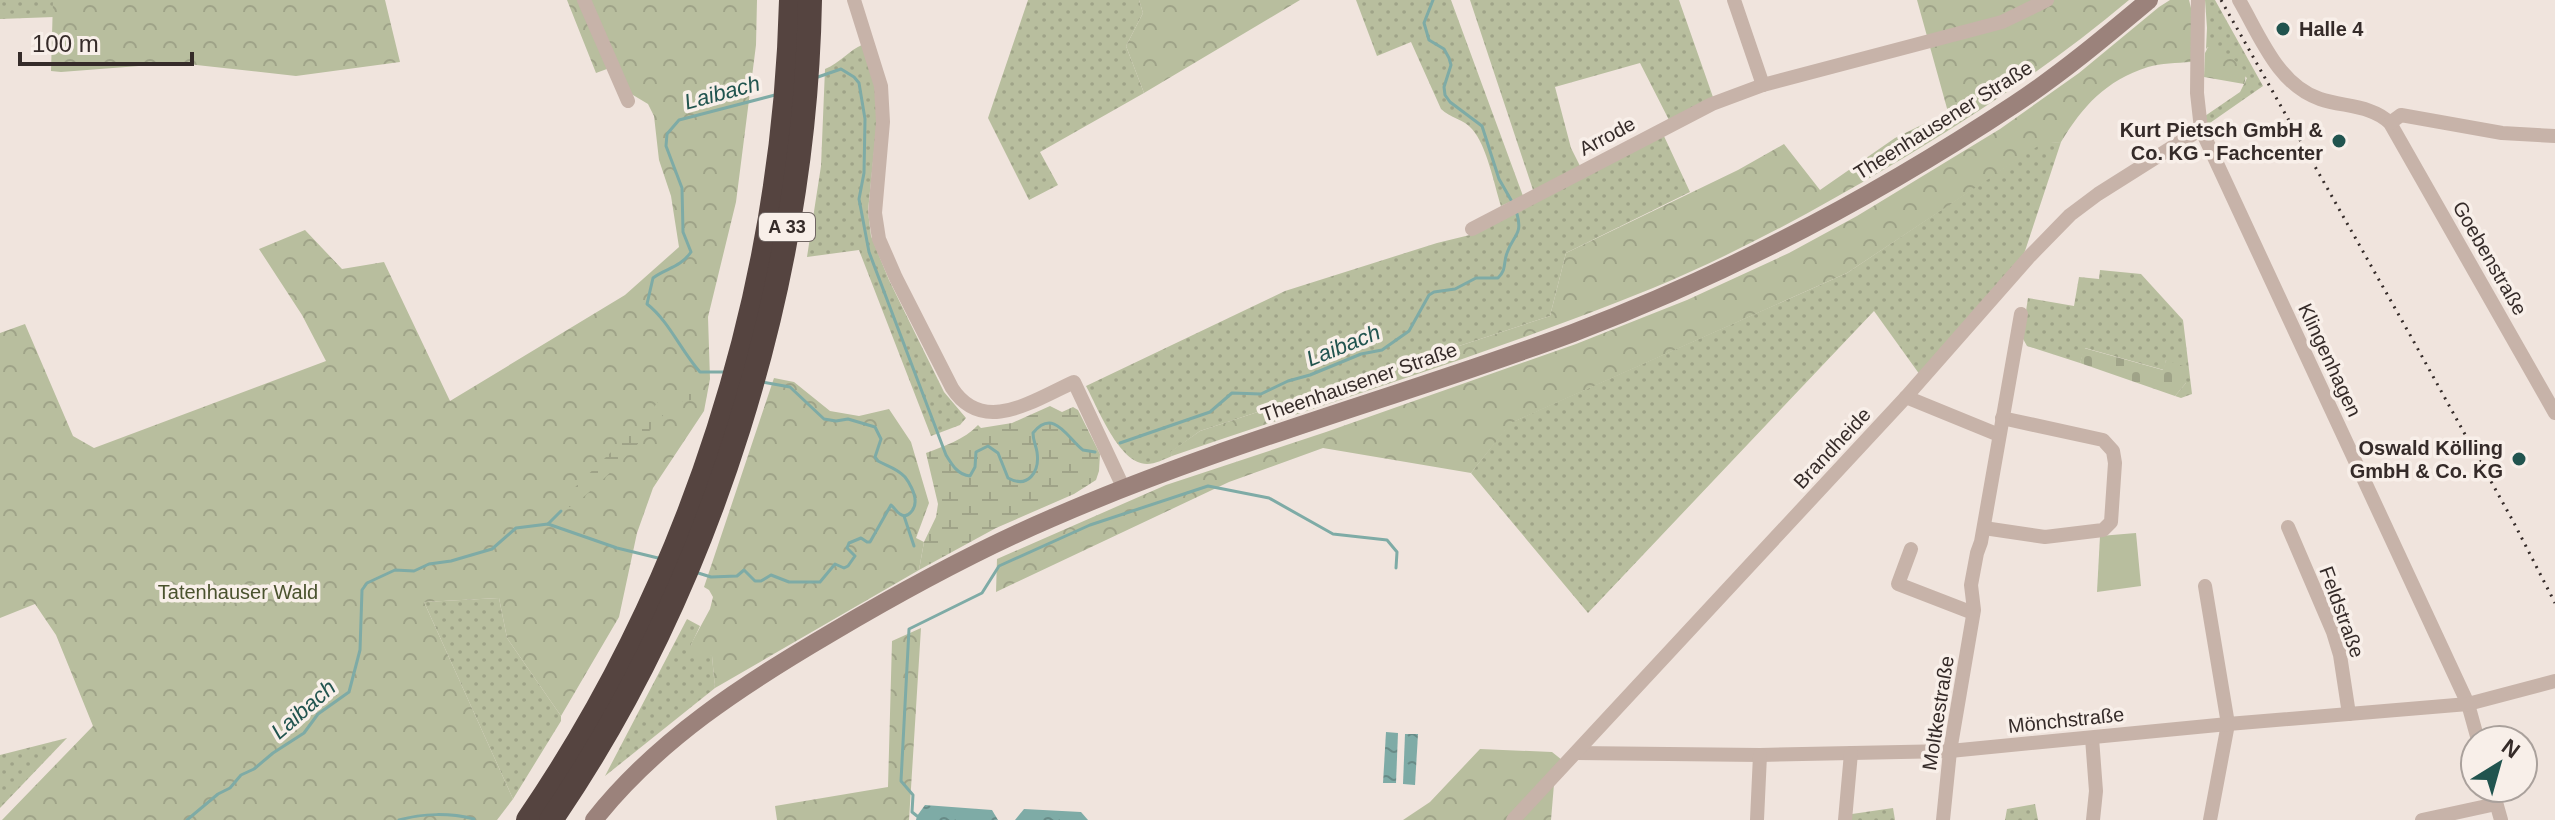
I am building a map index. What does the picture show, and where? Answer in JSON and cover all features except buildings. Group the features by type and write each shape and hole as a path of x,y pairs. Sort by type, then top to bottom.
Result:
{"highway":[{"name":"A 33","path":"791,0 796,82"},
{"name":"A 33","path":"551,820 635,679 686,546 705,468 738,398 749,360 779,160 810,0"},
{"name":"A 33","path":"528,820 670,584"}],"main road":[{"name":"Theenhausener Straße","path":"594,820 652,759 716,705 912,586 1053,517 1124,489 1572,333 1697,282 1846,208 2018,103 2149,0"}],"street":[{"path":"584,0 628,101"},
{"path":"854,0 881,86 883,122 875,213 879,239 952,388 971,408 995,413 1025,404 1074,382 1124,489"},
{"path":"1734,0 1763,85"},
{"name":"Arrode","path":"1472,229 1712,104 1763,85 2002,22 2047,0"},
{"path":"2198,0 2197,93 2201,129"},
{"path":"2239,0 2279,70 2299,88 2317,98 2373,111 2390,123 2401,115 2502,133 2555,136"},
{"name":"Goebenstraße","path":"2390,123 2555,413"},
{"name":"Brandheide","path":"1513,820 1906,397 2070,215 2201,129"},
{"name":"Klingenhagen","path":"2201,129 2468,704 2474,724"},
{"name":"Moltkestraße","path":"1943,820 1950,751 1973,613 1971,585 1984,528 2021,314"},
{"path":"1906,397 1999,435"},
{"path":"1984,528 2045,537 2103,530 2111,522 2115,463 2113,451 2103,440 2002,418"},
{"name":"Feldstraße","path":"2288,527 2333,632 2340,655 2349,714"},
{"path":"1911,549 1898,584 1973,613"},
{"path":"2205,586 2228,724 2210,820"},
{"name":"Mönchstraße","path":"1576,753 1760,755 1950,751 2468,704 2555,681"},
{"path":"2092,738 2096,791 2093,820"},
{"path":"1845,820 1851,753"},
{"path":"1757,820 1760,755"},
{"path":"2422,820 2496,804 2501,820"}],"green space":[{"path":"0,0 53,0 54,17 0,19"},
{"path":"53,0 385,0 400,62 296,76 178,63 51,71"},
{"name":"Tatenhauser Wald","path":"567,0 757,0 756,45 736,202 708,317 710,379 704,411 653,488 637,533 619,617 561,716 507,638 499,598 424,602 513,799 497,820 2,820 93,726 56,635 35,604 0,618 0,333 25,324 73,436 94,448 326,361 302,315 259,249 305,230 342,269 384,262 450,401 625,295 679,247 671,196 659,160 654,116 648,104 628,92 615,66 596,73"},
{"path":"1028,0 1139,0 1143,13 1126,46 1144,93 1040,152 1058,185 1029,200 988,118"},
{"path":"1139,0 1300,0 1144,93 1126,46 1143,13"},
{"path":"1356,0 1451,0 1523,196 1501,206 1477,136 1469,126 1441,109 1411,42 1377,56"},
{"path":"1470,0 1679,0 1714,100 1669,120 1640,63 1555,87 1571,148 1581,168 1534,193"},
{"path":"1917,0 2129,0 2043,67 1952,128 1832,199 1714,261 1534,334 1172,456 1170,452 1200,431 1550,316 1566,253 1738,170 1784,144 1820,190 1895,138 1948,112"},
{"path":"2170,0 2189,0 2191,62 2153,66 2107,87 2087,106 2061,142 2041,144 1847,273 1511,423 1471,473 1323,448 1229,482 996,592 997,559 1166,485 1576,344 1687,300 1789,253 1857,216 2000,129 2079,73"},
{"path":"2205,0 2215,0 2263,86 2207,125 2205,116 2240,92 2247,78 2208,47 2206,49"},
{"path":"862,45 876,85 877,122 868,211 871,236 944,392 966,418 960,425 931,436 859,250 807,257 821,166 825,69"},
{"path":"2208,47 2240,65 2244,71 2244,84 2204,77"},
{"path":"1663,134 1690,192 1566,253 1550,316 1200,431 1171,452 1172,456 1150,464 1137,462 1127,455 1103,420 1086,386 1285,291 1478,233"},
{"path":"2061,142 2024,254 1920,375 1874,311 1588,613 1471,473 1510,423 1847,273 2041,143"},
{"path":"2100,270 2141,274 2183,320 2192,394 2181,398 2175,396 2186,383 2166,360 2164,370 2085,348 2080,363 2027,346 2022,337 2028,298 2074,306 2079,277 2099,279"},
{"path":"2084,348 2163,370 2166,360 2183,366 2186,383 2175,396 2080,363"},
{"path":"774,378 794,382 830,411 859,416 889,409 911,442 929,503 916,538 924,542 919,570 715,688 712,656 696,655 691,644 710,609 713,597 704,587"},
{"path":"707,391 706,398 676,402 671,396 675,393"},
{"path":"666,397 668,409 633,449 585,496 561,511 558,506 565,497"},
{"path":"1050,406 1062,412 1073,407 1078,410 1100,454 1096,480 1074,494 996,528 919,570 924,542 936,517 938,504 926,453 960,439 978,425 981,428 1012,423"},
{"path":"2136,533 2141,586 2097,592 2100,536"},
{"path":"499,598 507,638 561,716 561,721 513,799 424,602"},
{"path":"687,619 700,626 691,645 712,656 715,688 605,776"},
{"path":"921,628 909,820 777,820 775,806 888,787 892,641"},
{"path":"67,738 0,808 0,755"},
{"path":"1480,749 1552,752 1562,760 1506,820 1403,820 1430,802"},
{"path":"1554,784 1551,820 1520,820"},
{"path":"2035,804 2038,820 2005,820 2007,809"},
{"path":"1893,808 1895,820 1852,820 1852,814"}],"water":[{"path":"1386,732 1398,733 1396,783 1383,783"},
{"path":"1405,734 1418,734 1415,785 1403,784"},
{"path":"925,805 992,810 998,820 916,820"},
{"path":"1024,809 1081,812 1088,820 1015,820"}],"waterway":[{"name":"Laibach","path":"1433,0 1424,23 1429,40 1444,49 1449,58 1451,65 1444,87 1445,95 1482,126 1499,179 1511,200"},
{"name":"Laibach","path":"815,78 841,69 859,83 865,119 864,173 859,199 869,252 946,455 953,466 970,476 975,467 976,452 988,446 998,453 1008,478 1027,480 1037,466 1033,433 1048,423 1060,428 1083,450 1095,452"},
{"name":"Laibach","path":"724,372 700,372 662,319 647,304 653,278 678,265 691,252 683,232 682,188 666,146 667,134 679,120 775,95"},
{"name":"Laibach","path":"1120,443 1210,412 1232,393 1261,394 1361,354 1382,350 1409,331 1429,295 1455,289 1476,278 1498,278 1518,231 1517,214"},
{"name":"Laibach","path":"695,572 711,577 737,576 744,570 755,581 771,575 789,582 820,582 835,564 844,568 848,566 855,556 847,548 849,543 861,538 870,542 891,505 903,515 909,514 914,506 914,494 905,477 875,457 881,439 875,427 848,419 824,419 790,387 762,382"},
{"path":"917,816 912,812 913,795 901,781 909,629 982,593 999,566 1090,525 1208,486 1269,498 1333,534 1387,540 1397,552 1396,568"},
{"path":"548,524 561,511"},
{"path":"904,516 914,546"},
{"name":"Laibach","path":"187,820 230,788 241,775 304,733 318,714 349,692 360,650 362,590 367,583 395,570 414,571 429,564 492,549 516,528 548,524 617,548 658,558"},
{"path":"399,820 437,815 474,819"}],"railway":[{"path":"2221,0 2409,333 2555,603"}],"place":[{"name":"Halle 4","path":"2283,29"},
{"name":"Kurt Pietsch GmbH & Co. KG - Fachcenter","path":"2339,141"},
{"name":"Oswald Kölling GmbH & Co. KG","path":"2519,459"}]}
